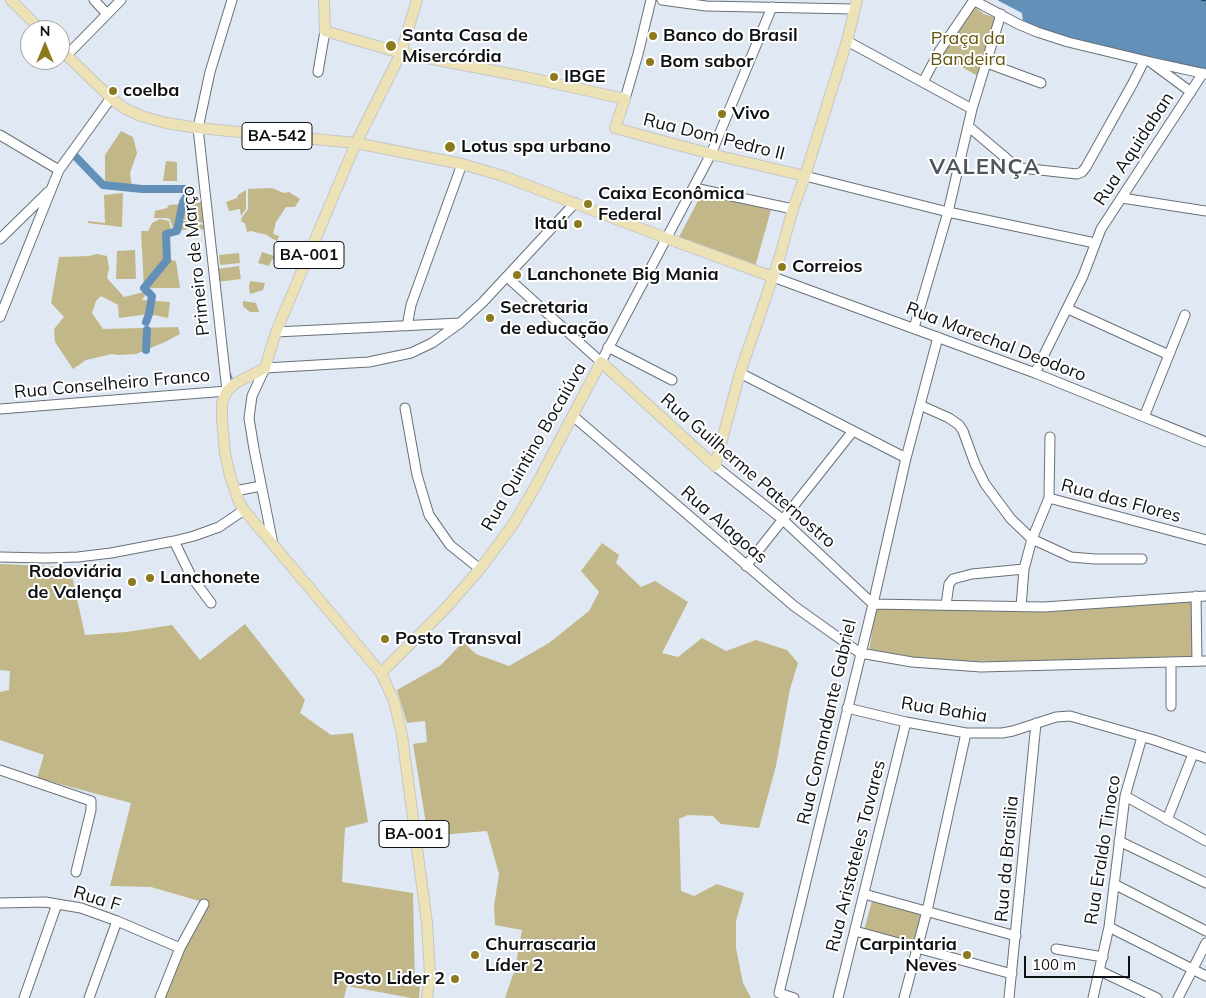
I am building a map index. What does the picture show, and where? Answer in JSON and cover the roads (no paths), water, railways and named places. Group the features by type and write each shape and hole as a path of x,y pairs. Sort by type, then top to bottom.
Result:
{"main road":[{"path":"11,0 31,20"},
{"path":"324,0 325,31 401,53 526,77 625,99"},
{"name":"BA-001","path":"265,368 276,332 356,143 401,53 417,0"},
{"path":"714,466 740,373 773,277 847,41 855,5"},
{"name":"BA-542","path":"70,60 111,98 124,108 141,116 166,123 198,128 356,143"},
{"name":"Rua Dom Pedro II","path":"625,99 615,128 711,154 805,176"},
{"path":"356,143 462,164 504,176 773,277"},
{"name":"Rua Quintino Bocaiúva","path":"381,673 445,609 480,569 514,523 601,362"},
{"name":"Rua Guilherme Paternostro","path":"601,362 714,466"},
{"path":"227,391 236,383 265,368"},
{"name":"BA-001","path":"227,391 222,403 222,430 225,453 235,491 244,510 381,673 394,701 402,735 427,923 430,975 427,998"}],"street":[{"path":"94,0 108,14"},
{"path":"70,47 121,0"},
{"name":"Primeiro de Março","path":"227,391 198,128 210,72 232,0"},
{"path":"625,99 651,0"},
{"path":"662,0 686,4 727,3 772,7 855,5"},
{"path":"923,82 940,50 973,0 1018,24 1068,42 1204,73"},
{"name":"Rua Quintino Bocaiúva","path":"601,362 711,154 772,7"},
{"path":"914,328 948,212 972,109 1001,14"},
{"path":"318,72 325,31"},
{"path":"847,41 972,109"},
{"path":"1147,61 1191,92"},
{"path":"968,126 1008,160 1021,168 1072,174 1080,173 1086,167 1147,61"},
{"path":"987,64 1042,83"},
{"name":"Rua Aquidaban","path":"1035,373 1068,309 1101,229 1204,73"},
{"path":"0,317 59,170 111,98"},
{"path":"0,135 59,170"},
{"path":"407,326 411,305 462,164"},
{"path":"805,176 948,212 1095,243"},
{"path":"694,188 793,209"},
{"path":"0,240 50,190"},
{"path":"1122,198 1206,211"},
{"path":"265,368 350,364 411,353 432,344 460,323 482,302 575,203"},
{"path":"21,218 36,224"},
{"path":"507,276 601,362"},
{"name":"Rua Marechal Deodoro","path":"773,277 1035,373 1206,442"},
{"path":"1068,309 1169,355"},
{"path":"1144,417 1185,315"},
{"path":"276,332 460,323"},
{"name":"Rua Comandante Gabriel","path":"794,998 779,993 906,458 938,337"},
{"path":"608,348 672,380"},
{"name":"BA-001","path":"265,368 252,396 250,408 253,442 273,546"},
{"path":"740,373 906,458"},
{"name":"Rua Conselheiro Franco","path":"0,409 227,391"},
{"path":"920,405 949,418 959,425 974,464 985,484 1011,520 1032,539 1071,557 1142,559"},
{"path":"405,408 417,475 429,515 450,545 480,569"},
{"name":"Rua Alagoas","path":"572,416 794,606 860,653"},
{"path":"746,566 853,431"},
{"path":"1049,498 1050,437"},
{"name":"Rua Guilherme Paternostro","path":"714,466 782,519 872,604"},
{"path":"235,491 261,486"},
{"name":"Rua das Flores","path":"1021,606 1024,569 1032,539 1049,498 1206,540"},
{"path":"0,557 78,557 174,541 219,527 244,510"},
{"path":"174,541 191,576 211,603"},
{"path":"946,605 949,584 953,579 972,574 1024,569"},
{"path":"860,653 912,662 981,667 1201,661 1201,596 1044,607 872,604"},
{"path":"1171,662 1171,706"},
{"name":"Rua Bahia","path":"848,708 906,722 966,733 1002,733 1056,716 1070,716 1206,758"},
{"name":"Rua Aristoteles Tavares","path":"838,998 906,722"},
{"name":"Rua da Brasilia","path":"1009,998 1036,723"},
{"path":"904,998 927,912 966,733"},
{"name":"Rua Eraldo Tinoco","path":"1093,998 1108,927 1125,796 1142,737"},
{"path":"1167,820 1193,754"},
{"path":"0,770 92,802 76,872"},
{"path":"1125,796 1206,841"},
{"path":"1119,841 1206,883"},
{"path":"1114,884 1206,931"},
{"path":"864,894 1016,936"},
{"name":"Rua F","path":"0,903 45,902 94,912 180,948"},
{"path":"24,998 57,904"},
{"path":"160,998 180,948 204,904"},
{"path":"89,998 117,921"},
{"path":"1108,927 1206,976"},
{"path":"854,931 1012,974"},
{"path":"1178,998 1206,944"},
{"path":"1056,949 1103,957"},
{"path":"1100,971 1156,998"}],"water":[{"path":"997,0 1206,0 1206,70 1046,33 1023,21 1022,13"}],"waterway":[{"path":"74,155 103,185 142,189 191,189"},
{"path":"146,322 152,296 144,288 167,260 166,234 177,231 183,202 191,189"},
{"path":"146,350 147,330"},
{"path":"229,372 232,379"}],"place":[{"name":"Banco do Brasil","path":"653,36"},
{"name":"Santa Casa de Misercórdia","path":"391,46"},
{"name":"Bom sabor","path":"650,62"},
{"name":"IBGE","path":"554,77"},
{"name":"coelba","path":"113,91"},
{"name":"Vivo","path":"722,114"},
{"name":"Lotus spa urbano","path":"450,147"},
{"name":"Caixa Econômica Federal","path":"588,204"},
{"name":"Itaú","path":"578,224"},
{"name":"Correios","path":"782,267"},
{"name":"Lanchonete Big Mania","path":"517,275"},
{"name":"Secretaria de educação","path":"490,318"},
{"name":"Lanchonete","path":"150,578"},
{"name":"Rodoviária de Valença","path":"132,582"},
{"name":"Posto Transval","path":"385,639"},
{"name":"Churrascaria Líder 2","path":"475,955"},
{"name":"Carpintaria Neves","path":"967,955"},
{"name":"Posto Lider 2","path":"455,979"}],"district":[{"name":"VALENÇA","path":"985,167"}],"park label":[{"name":"Praça da Bandeira","path":"968,49"}]}
